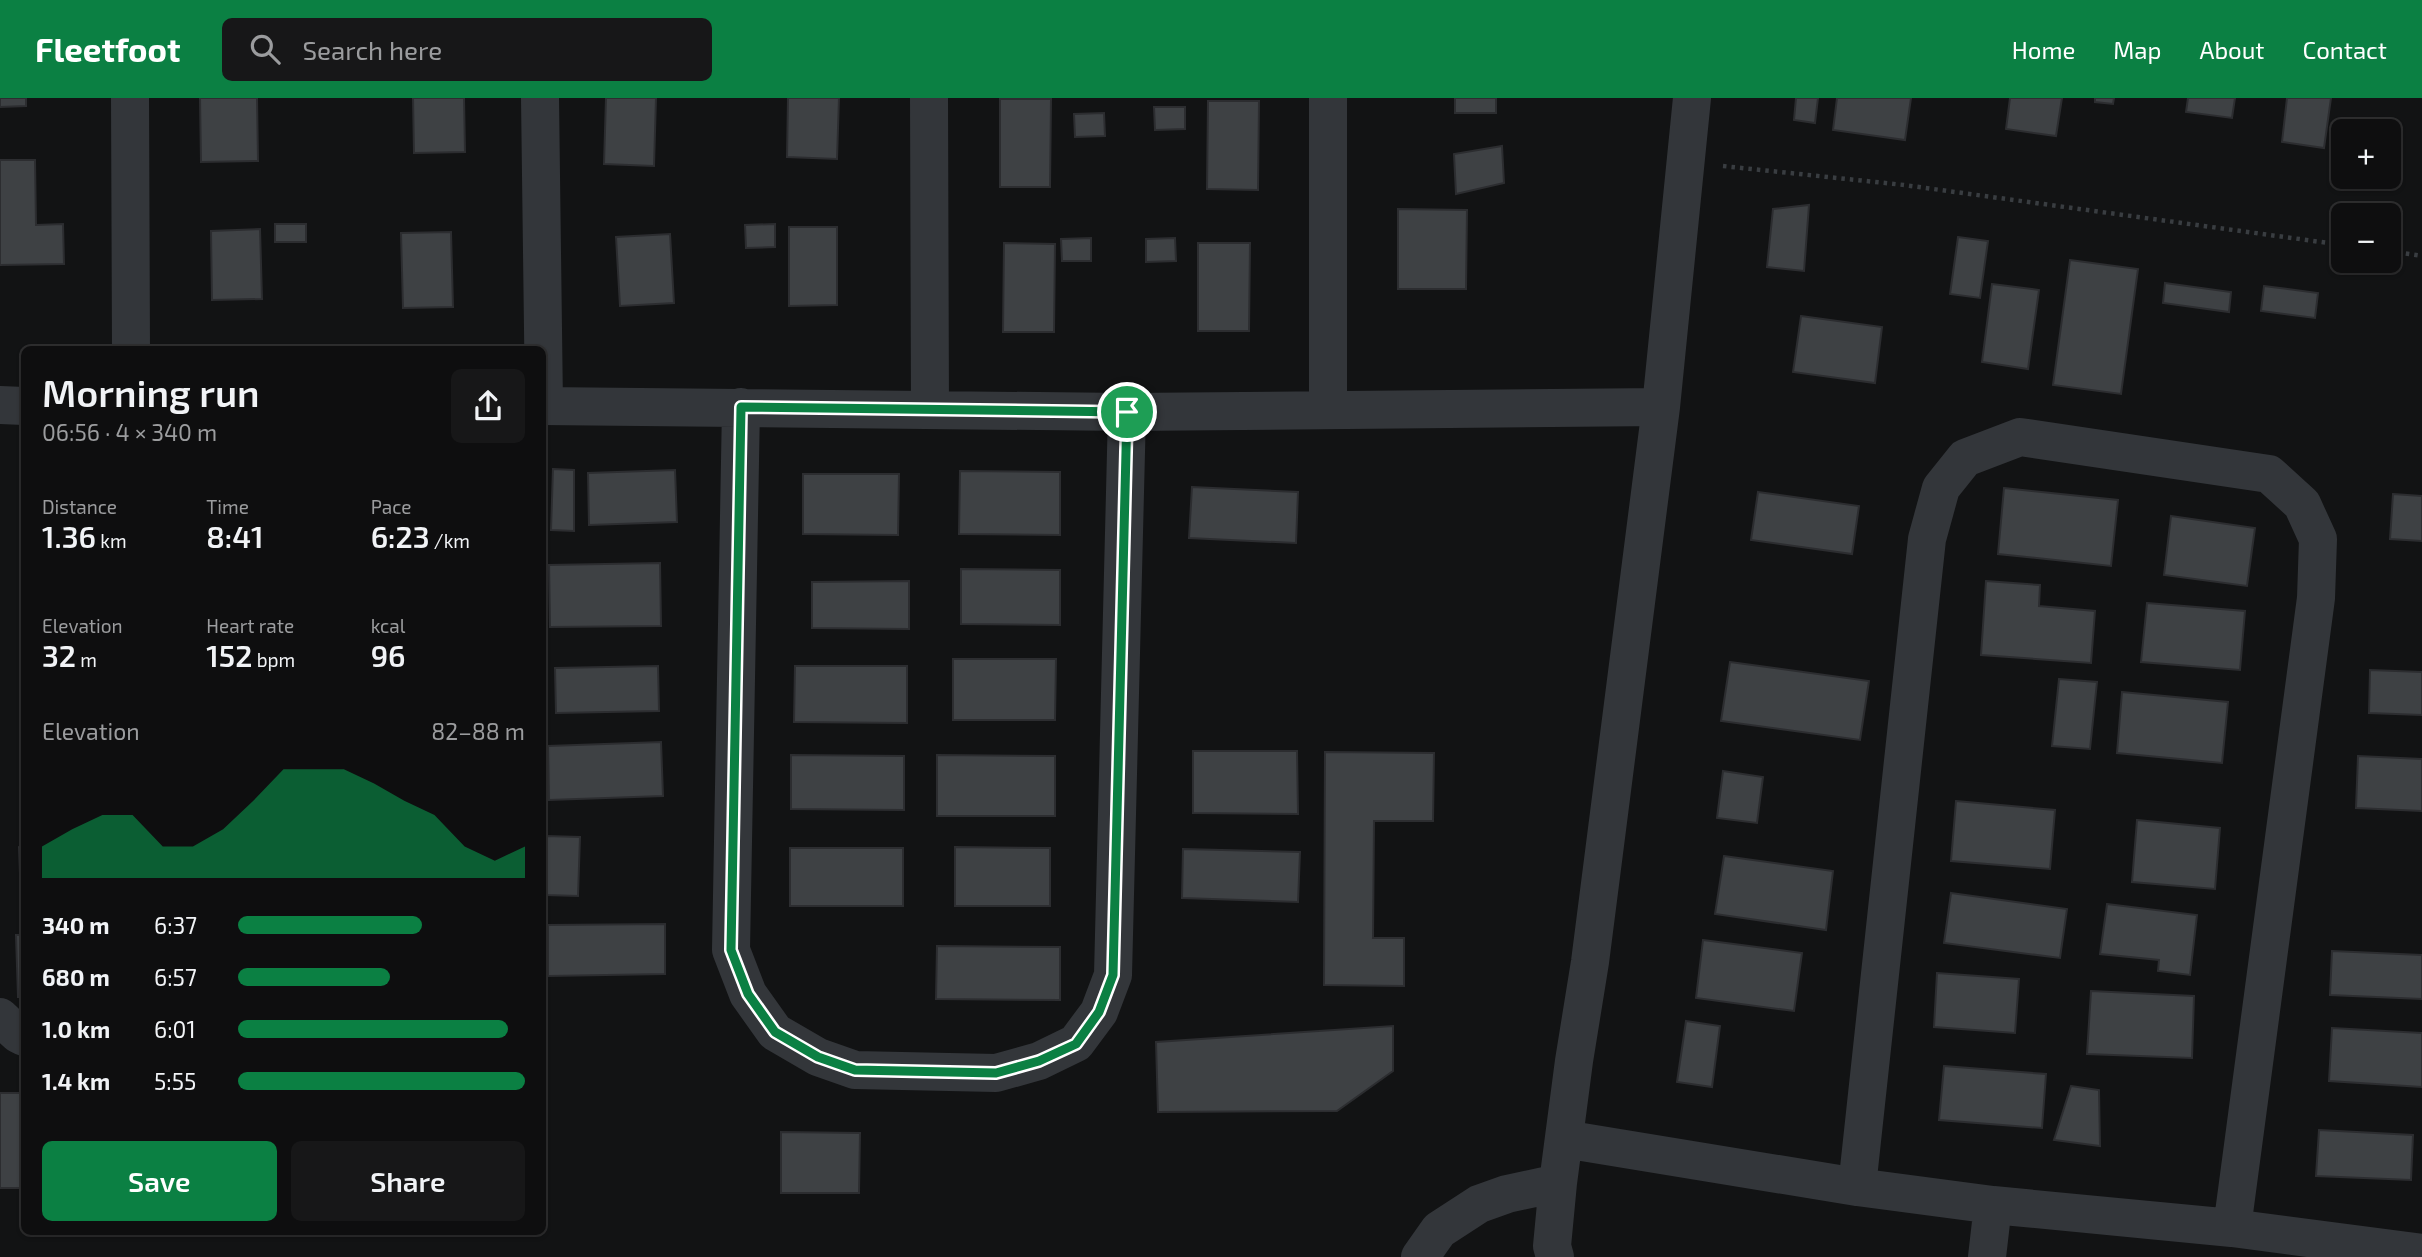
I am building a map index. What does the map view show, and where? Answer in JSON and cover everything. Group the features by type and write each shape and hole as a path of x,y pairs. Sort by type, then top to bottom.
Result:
{"street":[{"path":"130,98 131,346"},
{"path":"540,98 542,346"},
{"path":"929,98 930,410"},
{"path":"1328,98 1328,410"},
{"path":"1551,1253 1661,407 1692,98"},
{"path":"0,405 21,405"},
{"path":"546,406 1127,412 1661,407"},
{"path":"741,407 731,950 748,994 775,1032 818,1057 855,1070 996,1073 1039,1061 1076,1044 1099,1012 1113,975 1127,412"},
{"path":"1857,1187 1927,539 1941,488 1965,458 2020,437 2269,474 2302,504 2318,539 2316,598 2232,1228"},
{"path":"0,1017 21,1036"},
{"path":"1564,1139 1857,1187 1993,1205 2232,1228 2402,1253"},
{"path":"1420,1257 1440,1230 1479,1204 1507,1194 1558,1184"},
{"path":"1987,1257 1993,1205"}],"path":[{"path":"1684,162 1903,185 2331,243"},
{"path":"2401,253 2422,256"}],"building":[{"path":"0,98 26,98 26,106 0,107"},
{"path":"200,98 257,98 258,161 201,162"},
{"path":"413,98 464,98 465,152 414,153"},
{"path":"606,98 656,98 654,166 604,164"},
{"path":"788,98 839,98 837,159 787,157"},
{"path":"1455,98 1496,98 1496,113 1455,113"},
{"path":"1796,98 1818,98 1815,123 1794,120"},
{"path":"1837,98 1911,98 1905,140 1833,130"},
{"path":"2010,98 2062,98 2056,136 2006,129"},
{"path":"2095,98 2114,98 2113,104 2095,102"},
{"path":"2188,98 2235,98 2232,118 2186,112"},
{"path":"2287,98 2331,98 2324,148 2282,142"},
{"path":"1000,99 1051,99 1050,187 1000,187"},
{"path":"1208,101 1259,101 1258,190 1207,189"},
{"path":"1154,107 1185,107 1185,129 1155,130"},
{"path":"1104,113 1105,136 1075,137 1074,114"},
{"path":"1502,146 1504,183 1456,194 1454,154"},
{"path":"0,160 35,160 36,225 63,224 64,264 0,265"},
{"path":"1809,205 1804,271 1767,267 1773,209"},
{"path":"1398,209 1467,210 1466,289 1398,289"},
{"path":"275,224 306,224 306,242 275,242"},
{"path":"775,224 775,247 746,248 745,225"},
{"path":"789,227 837,227 837,305 789,306"},
{"path":"260,229 262,299 212,300 211,231"},
{"path":"451,232 453,307 403,308 401,233"},
{"path":"670,234 674,303 620,306 616,237"},
{"path":"1958,237 1988,241 1980,298 1950,294"},
{"path":"1091,238 1091,261 1062,261 1061,239"},
{"path":"1175,238 1176,261 1146,262 1146,239"},
{"path":"1004,243 1055,244 1054,332 1003,332"},
{"path":"1198,243 1250,243 1249,331 1198,331"},
{"path":"2070,260 2138,269 2121,394 2053,385"},
{"path":"2165,283 2231,292 2229,312 2163,303"},
{"path":"1992,284 2039,290 2028,369 1982,362"},
{"path":"2264,286 2318,293 2315,318 2261,311"},
{"path":"1801,316 1882,327 1875,383 1793,372"},
{"path":"553,469 574,470 574,531 551,530"},
{"path":"675,470 677,522 589,525 588,473"},
{"path":"960,471 1060,472 1060,535 959,534"},
{"path":"803,474 899,474 898,535 803,534"},
{"path":"1192,487 1298,492 1296,543 1189,538"},
{"path":"2004,488 2118,500 2111,566 1998,554"},
{"path":"1758,492 1859,506 1852,554 1751,540"},
{"path":"2393,494 2422,496 2422,541 2390,539"},
{"path":"2171,516 2255,528 2247,586 2164,575"},
{"path":"660,563 661,626 550,627 549,565"},
{"path":"961,569 1060,570 1060,625 961,624"},
{"path":"909,581 909,629 812,628 812,582"},
{"path":"1986,581 2040,585 2039,606 2095,611 2091,663 1981,655"},
{"path":"2147,603 2245,611 2240,670 2141,662"},
{"path":"953,659 1056,659 1055,720 953,720"},
{"path":"1730,662 1869,681 1860,740 1721,721"},
{"path":"658,666 659,711 556,713 555,668"},
{"path":"795,666 907,666 907,723 794,722"},
{"path":"2370,670 2422,672 2422,715 2369,713"},
{"path":"2059,679 2097,682 2090,749 2052,746"},
{"path":"2122,692 2228,702 2222,763 2117,753"},
{"path":"661,742 663,796 549,800 548,746"},
{"path":"1193,751 1297,751 1298,814 1193,813"},
{"path":"1325,752 1434,753 1433,821 1374,821 1373,938 1404,938 1404,986 1324,985"},
{"path":"791,755 904,756 904,810 791,809"},
{"path":"937,755 1055,756 1055,816 937,816"},
{"path":"2358,756 2422,759 2422,811 2356,808"},
{"path":"1723,771 1763,777 1757,823 1717,818"},
{"path":"1956,801 2055,810 2050,869 1951,861"},
{"path":"2137,820 2220,828 2215,889 2132,882"},
{"path":"546,836 580,837 578,896 546,895"},
{"path":"19,847 21,847 21,901"},
{"path":"955,847 1050,848 1050,906 955,906"},
{"path":"790,848 903,848 903,906 790,906"},
{"path":"1183,849 1300,852 1298,902 1182,898"},
{"path":"1724,856 1833,871 1826,930 1715,914"},
{"path":"1951,893 2067,909 2060,958 1944,943"},
{"path":"2107,904 2197,915 2190,975 2158,971 2159,960 2100,954"},
{"path":"665,924 665,974 548,976 548,925"},
{"path":"16,935 21,935 21,997 18,997"},
{"path":"1703,940 1802,953 1794,1011 1696,998"},
{"path":"937,946 1060,947 1060,1000 936,999"},
{"path":"2332,951 2422,955 2422,999 2330,995"},
{"path":"1937,973 2019,979 2015,1033 1934,1027"},
{"path":"2091,991 2194,996 2192,1058 2087,1054"},
{"path":"1686,1021 1720,1026 1712,1087 1677,1082"},
{"path":"1393,1026 1393,1071 1337,1111 1158,1112 1156,1042"},
{"path":"2332,1028 2422,1033 2422,1087 2329,1081"},
{"path":"1944,1066 2046,1074 2042,1128 1939,1120"},
{"path":"2071,1086 2099,1090 2100,1146 2054,1140"},
{"path":"0,1093 21,1093 21,1188 0,1188"},
{"path":"2319,1130 2413,1135 2411,1180 2316,1176"},
{"path":"781,1132 860,1133 859,1193 781,1193"}],"route":[{"path":"741,407 1127,412 1113,975 1099,1012 1076,1044 1039,1061 996,1073 855,1070 818,1057 775,1032 748,994 731,950 741,407"}]}
